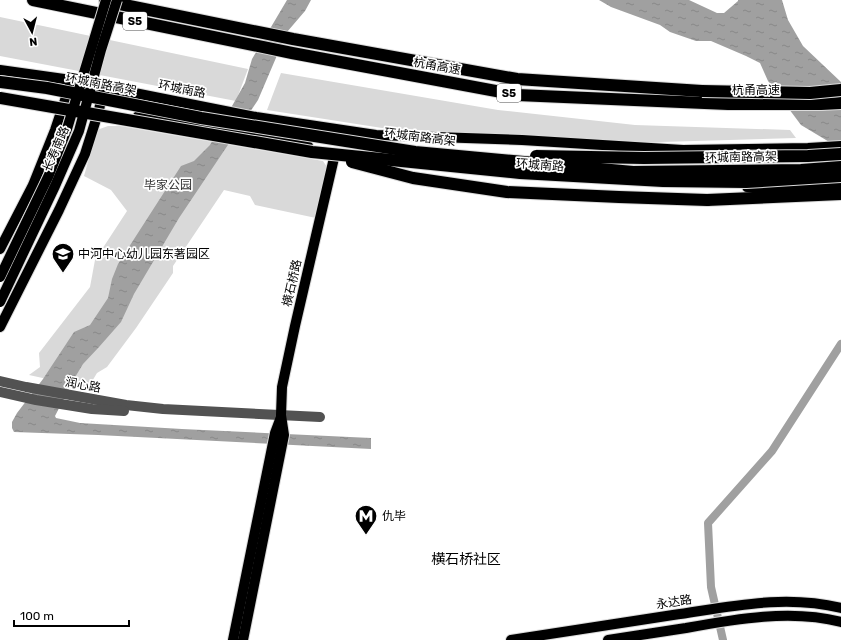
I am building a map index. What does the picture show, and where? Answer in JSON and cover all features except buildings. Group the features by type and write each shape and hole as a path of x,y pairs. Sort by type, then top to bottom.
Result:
{"highway":[{"name":"杭甬高速","path":"33,0 292,53 516,95 728,104 841,103"},
{"name":"杭甬高速","path":"102,0 244,30 517,79 702,91 810,92 841,90"},
{"name":"环城南路高架","path":"0,82 47,88 201,118 415,152 633,172 801,170 841,167"},
{"name":"环城南路高架","path":"0,96 312,152 520,173 663,181 746,182 841,176"},
{"path":"312,152 412,178 507,192 707,200 841,194"},
{"path":"415,152 472,152 538,156 644,158 808,156 841,154"}],"main road":[{"name":"长寿南路","path":"0,277 49,175 67,129 106,0"},
{"name":"长寿南路","path":"0,302 52,193 79,131 100,50 117,0"},
{"name":"环城南路","path":"0,70 104,87 256,117 376,135 522,140 683,150 841,146"},
{"path":"0,249 33,185 56,130 71,81"},
{"path":"0,327 59,210 85,154 99,110 104,87"},
{"path":"0,96 99,110"},
{"name":"环城南路","path":"99,110 213,127 331,150 430,166 508,176 666,185 776,188 841,184"},
{"name":"横石桥路","path":"243,640 284,435 282,388 334,158"},
{"name":"横石桥路","path":"233,640 275,433 282,415"},
{"name":"永达路","path":"511,640 736,605 780,601 824,604 841,608"},
{"path":"608,640 738,619 799,616 841,622"}],"street":[{"name":"润心路","path":"0,381 98,401 126,405 163,409 320,417"},
{"name":"润心路","path":"0,392 36,400 92,409 130,411 163,409"}],"green space":[{"path":"0,17 248,69 236,101 0,56"},
{"path":"281,73 498,110 635,125 790,130 796,138 626,143 477,133 395,130 267,110"},
{"name":"毕家公园","path":"108,126 120,126 323,161 327,167 316,218 255,205 250,196 224,190 173,266 173,273 136,328 107,367 97,373 88,388 29,375 40,367 39,353 90,287 95,260 127,211 111,190 84,176 97,130"}],"water":[{"path":"287,0 311,0 305,11 287,32 258,100 179,218 134,294 121,322 83,364 55,416 56,418 80,423 371,438 371,449 14,432 12,422 17,413 43,379 74,332 90,325 108,298 112,279 118,264 181,166 194,161 210,145 245,83 252,59"},
{"path":"599,0 689,0 717,13 724,13 738,0 782,0 788,20 803,46 841,82 841,149 801,125 768,81 760,63 711,41 696,41 670,32 660,25 611,7"}],"waterway":[{"path":"723,640 711,587 708,523 772,451 841,344"}],"place":[{"name":"中河中心幼儿园东著园区","path":"63,274"},
{"name":"仇毕","path":"366,536"}],"district":[{"name":"横石桥社区","path":"466,559"}]}
